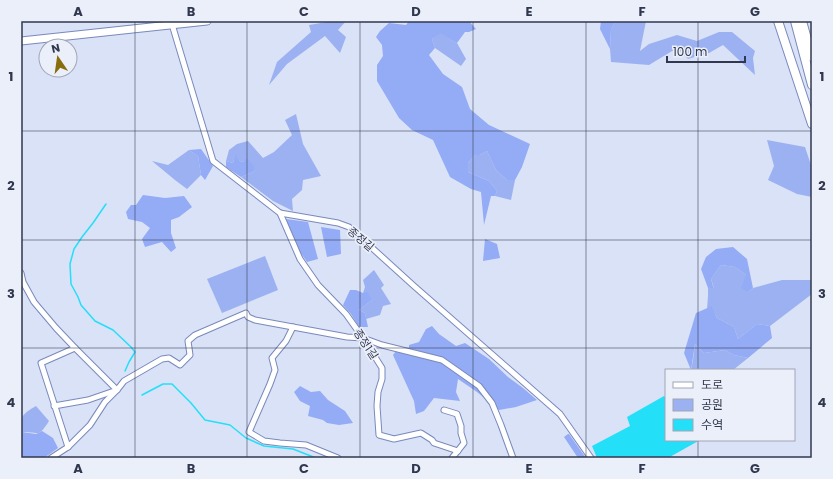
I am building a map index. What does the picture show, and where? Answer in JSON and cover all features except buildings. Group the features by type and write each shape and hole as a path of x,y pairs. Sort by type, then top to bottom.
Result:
{"main road":[{"path":"21,41 172,23 207,21"},
{"path":"778,21 812,124"},
{"path":"795,21 812,85"},
{"path":"802,21 812,57"}],"street":[{"name":"종정길","path":"172,23 213,161 280,213 338,223 349,227 560,414 591,458"},
{"name":"종정1길","path":"280,213 300,259 318,285 346,314 382,368 382,379 378,392 379,435 394,439 421,433 434,443 458,451"},
{"path":"21,273 23,282 34,302 56,328 117,390"},
{"path":"51,458 68,447 90,425 105,402 124,381 162,359 168,358 180,365 190,355 188,341 195,335 246,313 248,317 255,320 347,337 363,338 382,345 442,360 479,386 492,403 502,425 513,458"},
{"path":"293,327 286,341 272,358 275,370 249,432 264,440 280,444 306,445 338,458"},
{"path":"68,447 41,363 75,348"},
{"path":"54,406 88,400 117,390"},
{"path":"444,410 456,414 461,426 464,443 452,458"}],"green space":[{"path":"333,21 346,21 338,30 346,37 340,53 325,36 287,64 269,85 277,62 311,32 309,25"},
{"path":"616,21 646,21 640,51 649,44 677,35 697,41 719,32 732,32 755,51 753,58 755,75 723,45 709,53 688,59 677,48 649,65 611,62 611,29"},
{"path":"441,32 457,43 466,59 461,66 435,48 432,39"},
{"path":"296,114 303,144 321,176 303,180 302,190 292,199 293,211 273,201 241,177 255,171 247,159 243,162 240,161 235,155 233,163 226,161 229,150 237,144 248,141 263,158 274,152 292,135 285,120"},
{"path":"767,140 805,147 812,168 812,197 797,194 768,180 774,166"},
{"path":"189,150 198,156 201,175 187,189 152,161 168,165"},
{"path":"487,151 496,170 507,180 515,180 511,200 495,196 497,191 489,181 468,172 468,163 475,155 480,155"},
{"path":"265,256 278,290 222,313 207,279"},
{"path":"721,265 735,267 746,275 748,292 753,288 782,280 812,280 812,294 770,326 757,324 738,339 734,327 717,318 712,307 707,309 708,288 714,288 711,279"},
{"path":"374,270 384,285 381,288 391,304 383,306 380,315 366,319 365,313 359,310 372,300 363,293 365,287 363,280"},
{"path":"695,344 704,353 725,350 734,355 748,358 734,369 691,369"},
{"path":"36,406 49,421 43,430 38,433 22,432 21,419 25,413"}],"shaded area":[{"path":"409,21 469,21 476,29 465,32 457,43 441,33 432,39 435,48 429,55 443,74 462,87 470,109 489,125 530,144 522,167 515,180 507,180 496,170 487,151 480,155 475,155 468,163 468,172 489,181 497,191 495,196 491,196 484,225 481,192 471,189 450,177 433,140 412,130 399,118 377,81 377,65 383,56 382,45 376,37 389,23 406,25"},
{"path":"601,21 616,21 611,29 610,49 600,29"},
{"path":"201,149 213,166 205,180 201,175 198,156 189,150"},
{"path":"235,154 240,161 243,162 247,158 253,165 255,171 241,177 226,167 226,161 233,163"},
{"path":"143,195 165,198 184,196 192,207 179,217 171,220 171,233 176,248 171,252 162,242 145,247 142,239 150,228 142,222 128,219 126,212 131,205 136,205"},
{"path":"286,219 308,222 318,259 307,262 300,252"},
{"path":"321,227 340,230 341,254 327,257"},
{"path":"485,239 497,244 500,258 483,261"},
{"path":"733,247 747,259 753,288 748,292 741,288 746,275 735,267 721,265 711,279 714,288 708,288 701,269 706,257 716,249"},
{"path":"350,290 356,290 363,293 367,292 372,300 359,310 365,313 368,327 359,327 343,305"},
{"path":"712,306 717,318 734,327 738,339 757,324 770,326 772,338 748,358 734,355 725,350 704,353 695,344 691,369 684,353 696,313"},
{"path":"432,326 439,334 456,346 465,343 489,359 508,377 537,400 516,407 499,410 458,379 456,392 460,401 434,398 424,411 416,414 414,401 393,355 396,351 409,349 409,345 419,342 426,329"},
{"path":"300,386 311,392 320,391 328,400 345,411 353,423 339,425 327,423 323,420 308,416 310,406 300,401 294,392"},
{"path":"21,430 22,432 36,434 42,431 53,438 58,448 44,458 21,458"},
{"path":"568,434 586,458 578,458 564,437"}],"water":[{"path":"664,396 665,441 698,441 668,458 597,458 592,446 630,426 627,417"}],"waterway":[{"path":"106,204 74,249 70,264 71,284 81,305 95,321 113,330 135,352 125,371"},
{"path":"142,395 163,384 172,384 205,420 230,425 246,438 264,446 293,449 316,458"}]}
